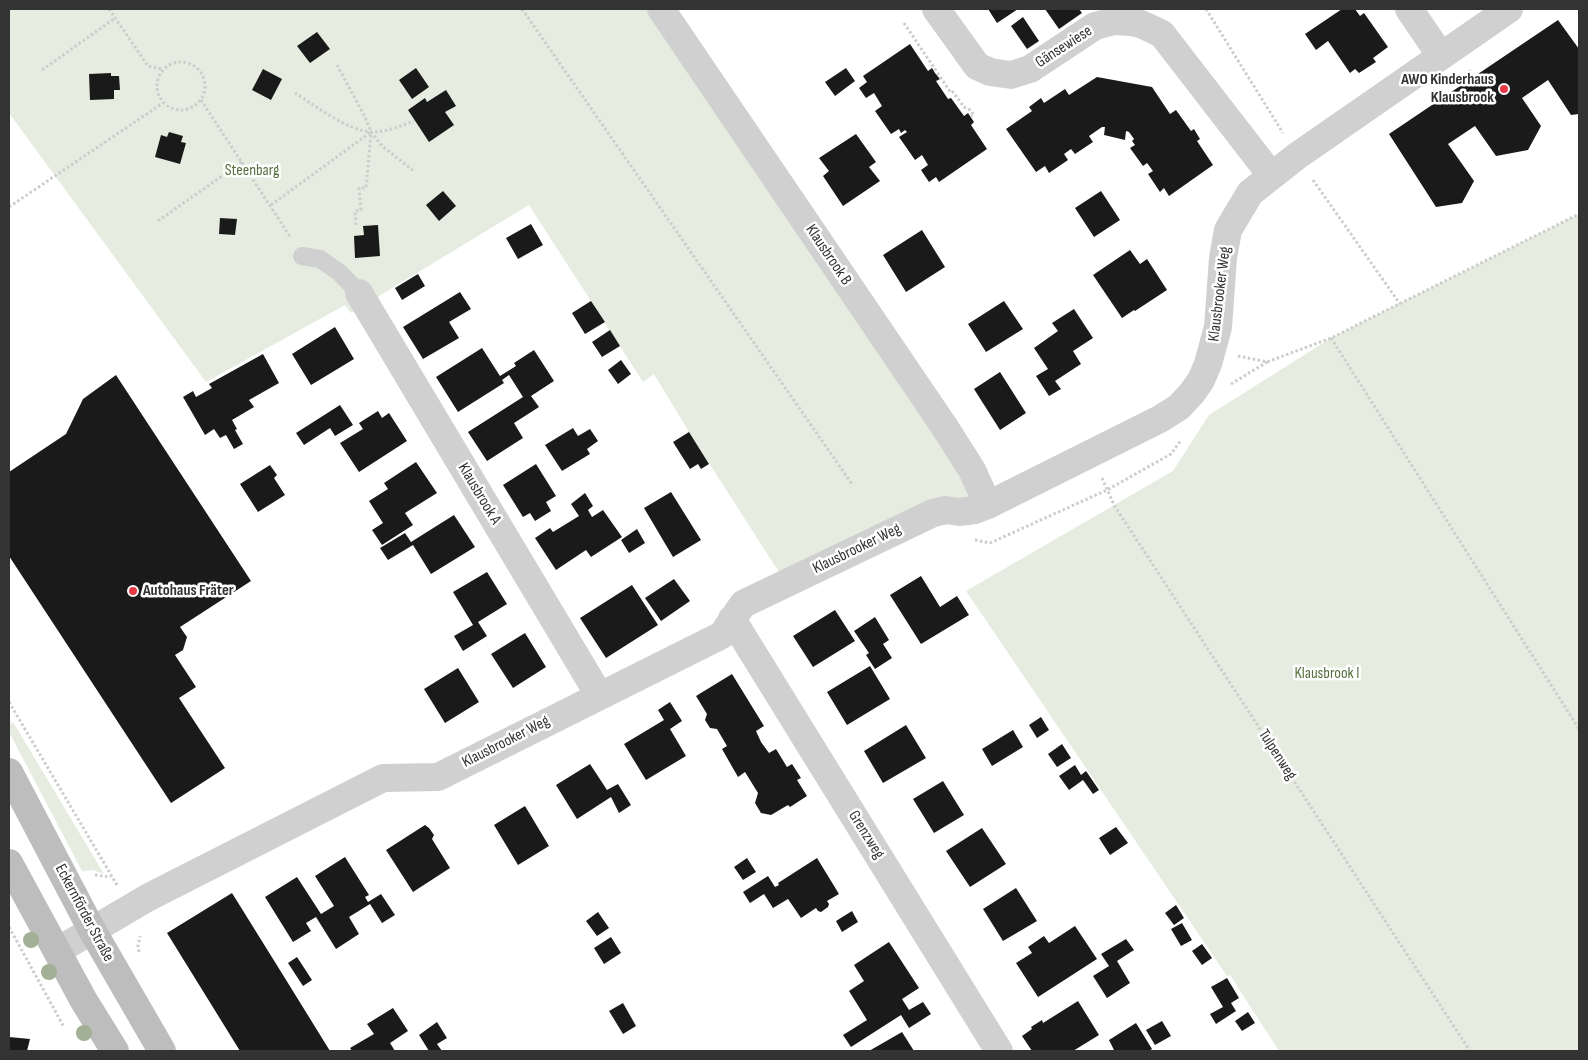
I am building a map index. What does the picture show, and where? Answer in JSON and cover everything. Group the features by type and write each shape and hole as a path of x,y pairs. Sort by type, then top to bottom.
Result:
{"main road":[{"name":"Eckernförder Straße","path":"9,772 92,930 162,1051"},
{"path":"9,863 84,1001 115,1051"}],"street":[{"name":"Klausbrook B","path":"661,9 944,426 972,470 988,505"},
{"name":"Gänsewiese","path":"936,9 977,66 990,72 1011,75 1030,69 1095,26 1114,21 1131,22 1141,24 1162,34 1271,175"},
{"path":"1409,9 1441,56"},
{"name":"Klausbrooker Weg","path":"57,951 130,908 383,778 438,777 722,635 743,604 933,513 946,510 960,512 975,510 988,505 1092,454 1160,419 1179,407 1201,380 1213,350 1218,327 1223,258 1228,230 1250,193 1297,156 1509,9"},
{"name":"Klausbrook A","path":"359,293 599,695"},
{"name":"Grenzweg","path":"732,619 999,1051"}],"lane":[{"path":"302,256 320,258 340,273 359,293"}],"path":[{"path":"109,9 148,66 162,69"},
{"path":"522,9 852,484"},
{"path":"1206,9 1297,156 1400,304"},
{"path":"42,70 115,18"},
{"path":"904,23 951,93 953,92 964,107 974,114 971,116"},
{"path":"182,61 198,68 205,80 206,87 201,100 196,105 184,110 172,109 163,103 157,93 156,84 162,69 173,62 182,61"},
{"path":"337,65 371,132 382,146 415,172"},
{"path":"295,93 354,128 371,132 390,130 414,121"},
{"path":"201,100 302,256"},
{"path":"9,207 163,103"},
{"path":"271,206 371,132"},
{"path":"356,225 355,211 361,210 359,188 366,188 371,132"},
{"path":"158,221 242,162"},
{"path":"1213,350 1266,362 1331,338 1579,214"},
{"path":"1331,338 1579,729"},
{"name":"Tulpenweg","path":"1092,454 1114,505 1470,1051"},
{"path":"9,702 130,908"},
{"path":"9,927 56,1015"}],"green space":[{"name":"Steenbarg","path":"9,9 651,9 984,503 786,583 654,374 643,382 529,205 351,313 345,305 206,382 9,113"},
{"name":"Klausbrook I","path":"1579,214 1579,1051 1279,1051 1230,975 1227,976 966,591 1173,471 1209,415 1331,338"},
{"path":"13,722 104,874 93,870 82,871 9,732 9,725"}],"building":[{"path":"988,9 1018,9 997,23"},
{"path":"1045,9 1079,9 1082,13 1059,29"},
{"path":"1342,9 1355,9 1360,16 1364,13 1388,47 1373,58 1376,62 1359,73 1355,69 1350,73 1328,41 1316,50 1305,34"},
{"path":"1023,17 1039,41 1027,49 1011,26"},
{"path":"1558,20 1579,49 1579,114 1571,115 1548,80 1522,98 1541,126 1528,150 1496,156 1475,126 1448,144 1474,181 1462,203 1436,207 1389,134"},
{"path":"317,32 330,49 310,63 297,46"},
{"path":"910,44 928,71 932,68 940,79 936,81 948,99 951,98 964,116 968,113 974,122 971,125 987,149 939,182 936,177 929,182 921,170 928,165 922,155 915,160 899,137 907,132 905,130 901,133 899,129 891,134 875,111 882,106 874,93 866,98 859,88 867,82 863,76"},
{"path":"416,68 429,87 412,99 399,80"},
{"path":"846,68 855,81 835,96 825,82"},
{"path":"263,69 282,79 271,100 252,90"},
{"path":"111,73 111,76 119,76 120,90 114,90 114,99 90,100 89,74"},
{"path":"1097,77 1152,87 1170,114 1176,110 1191,131 1194,129 1200,139 1197,141 1213,165 1169,196 1164,188 1160,192 1148,174 1153,171 1147,163 1143,166 1130,148 1135,145 1132,141 1134,139 1129,132 1126,131 1125,140 1104,135 1105,127 1102,127 1089,136 1093,142 1075,154 1071,149 1064,154 1068,160 1049,173 1045,166 1036,172 1006,129 1032,111 1029,107 1041,98 1044,103 1065,89 1069,95"},
{"path":"446,90 456,106 445,112 454,125 429,142 408,110 425,98 427,102"},
{"path":"169,132 183,136 181,142 186,143 180,164 155,157 161,135 167,137"},
{"path":"856,134 876,162 869,167 880,181 843,206 823,176 829,171 819,158"},
{"path":"443,191 456,206 439,221 426,205"},
{"path":"1101,191 1120,220 1094,237 1075,208"},
{"path":"220,218 237,219 235,235 219,234"},
{"path":"531,224 543,245 518,259 506,238"},
{"path":"378,225 380,256 355,258 354,236 364,235 363,226"},
{"path":"922,230 945,267 906,292 883,255"},
{"path":"1130,250 1140,264 1147,259 1167,290 1122,318 1093,275"},
{"path":"418,274 425,286 402,300 395,288"},
{"path":"460,292 471,309 449,322 459,338 423,359 403,327"},
{"path":"591,301 605,322 585,334 572,313"},
{"path":"1004,301 1023,329 986,352 968,324"},
{"path":"1074,309 1093,338 1073,351 1081,364 1055,381 1061,389 1049,396 1036,376 1048,369 1034,348 1058,331 1052,323"},
{"path":"335,327 354,359 311,385 292,354"},
{"path":"610,330 620,346 602,357 592,342"},
{"path":"482,348 500,376 516,366 514,363 534,350 554,381 531,396 539,407 514,423 523,438 487,461 468,432 523,397 509,375 502,380 504,383 458,412 436,377"},
{"path":"263,354 279,383 249,400 254,407 232,420 243,444 234,449 226,435 220,438 214,429 205,435 183,397 193,391 196,397 212,388 209,384"},
{"path":"621,360 631,374 618,384 608,370"},
{"path":"1000,372 1026,413 1000,430 974,389"},
{"name":"Autohaus Fräter","path":"116,375 251,581 180,627 187,637 183,650 175,655 196,687 179,698 225,768 171,803 9,556 9,472 66,434 83,399"},
{"path":"340,405 353,425 335,436 330,428 304,445 296,433"},
{"path":"378,411 382,418 389,413 407,441 359,472 340,443 363,429 359,423"},
{"path":"573,428 578,436 590,429 598,441 587,449 590,454 562,471 545,445"},
{"path":"689,432 709,464 701,469 698,464 690,469 673,442"},
{"path":"416,462 437,493 405,513 413,525 382,545 372,530 383,523 369,501 388,489 384,483"},
{"path":"536,464 556,496 546,502 551,511 535,521 530,513 523,517 503,485"},
{"path":"270,465 277,475 274,478 285,495 258,512 240,484"},
{"path":"671,492 701,540 673,557 644,508"},
{"path":"585,493 593,506 588,510 592,517 603,510 622,537 591,557 586,550 556,570 535,538 550,528 553,532 579,516 571,504"},
{"path":"454,515 475,547 431,574 413,545 388,560 380,548 405,533 411,542"},
{"path":"637,529 645,543 629,553 621,540"},
{"path":"487,572 507,604 478,622 487,636 463,651 454,636 473,625 453,592"},
{"path":"921,576 940,607 957,596 969,615 921,644 890,595"},
{"path":"674,579 690,601 661,621 645,598"},
{"path":"632,585 658,625 606,658 580,618"},
{"path":"835,610 855,641 813,667 793,636"},
{"path":"875,617 889,640 883,644 892,658 875,669 866,655 869,653 854,631"},
{"path":"525,633 546,667 513,688 491,654"},
{"path":"870,666 890,699 847,725 827,692"},
{"path":"458,668 479,702 445,723 424,689"},
{"path":"732,674 764,726 756,731 761,742 769,753 776,749 787,767 792,764 801,778 797,780 807,796 790,807 788,805 771,815 761,813 755,803 758,793 745,772 738,777 722,749 727,746 717,729 710,728 705,720 707,714 696,696"},
{"path":"670,702 682,721 670,729 686,756 646,780 624,744 664,720 658,710"},
{"path":"1041,717 1049,730 1037,738 1029,725"},
{"path":"906,725 926,758 883,783 864,751"},
{"path":"1013,730 1023,747 992,766 982,749"},
{"path":"1062,744 1071,758 1057,767 1048,754"},
{"path":"590,764 607,790 618,784 631,805 619,813 611,797 577,819 556,785"},
{"path":"1075,765 1081,775 1086,771 1099,790 1093,794 1083,780 1069,790 1059,776"},
{"path":"943,781 964,815 934,833 913,799"},
{"path":"525,806 549,846 518,865 494,825"},
{"path":"425,825 434,835 432,839 450,868 413,892 386,850"},
{"path":"1116,827 1128,843 1110,855 1099,838"},
{"path":"982,828 1006,864 970,887 946,851"},
{"path":"345,857 369,895 365,897 368,902 381,894 395,915 382,923 370,904 349,917 359,934 336,949 316,917 306,923 311,931 293,942 265,897 297,877 321,914 334,906 315,876"},
{"path":"747,858 756,872 743,880 734,867"},
{"path":"817,858 839,894 827,901 828,907 821,912 816,908 801,918 788,899 773,908 764,894 750,903 743,892 768,876 775,887 779,885 778,883"},
{"path":"1016,888 1037,921 1003,941 983,909"},
{"path":"232,893 330,1051 240,1051 167,933"},
{"path":"1176,905 1184,918 1174,925 1165,913"},
{"path":"852,911 858,922 842,932 836,921"},
{"path":"598,912 609,928 597,936 586,921"},
{"path":"1182,923 1192,940 1181,946 1171,929"},
{"path":"1075,926 1097,959 1038,997 1016,963 1032,953 1028,947 1044,936 1049,943"},
{"path":"611,937 621,953 604,964 594,948"},
{"path":"1126,939 1134,950 1117,961 1130,983 1107,998 1093,976 1109,966 1101,954"},
{"path":"889,942 919,988 902,999 909,1010 923,1002 931,1014 909,1028 901,1015 851,1047 843,1035 867,1020 849,991 864,981 854,965"},
{"path":"1202,944 1212,958 1202,965 1192,951"},
{"path":"297,957 312,980 303,986 288,963"},
{"path":"1227,978 1239,998 1231,1003 1236,1011 1216,1024 1210,1014 1223,1007 1211,987"},
{"path":"1078,1001 1099,1035 1073,1051 1032,1051 1022,1036 1042,1020 1043,1023"},
{"path":"623,1003 636,1026 623,1034 609,1011"},
{"path":"393,1008 408,1031 390,1043 395,1051 352,1051 350,1048 374,1034 367,1024"},
{"path":"1248,1012 1255,1023 1242,1031 1235,1021"},
{"path":"1162,1021 1171,1036 1155,1045 1146,1030"},
{"path":"437,1022 447,1038 437,1044 442,1051 429,1051 419,1035"},
{"path":"1136,1023 1152,1049 1149,1051 1112,1051 1114,1050 1109,1040"},
{"path":"902,1032 914,1051 869,1051"},
{"path":"9,1037 30,1039 27,1051 9,1051"}],"place":[{"name":"AWO Kinderhaus Klausbrook","path":"1504,89"},
{"name":"Autohaus Fräter","path":"133,591"}]}
